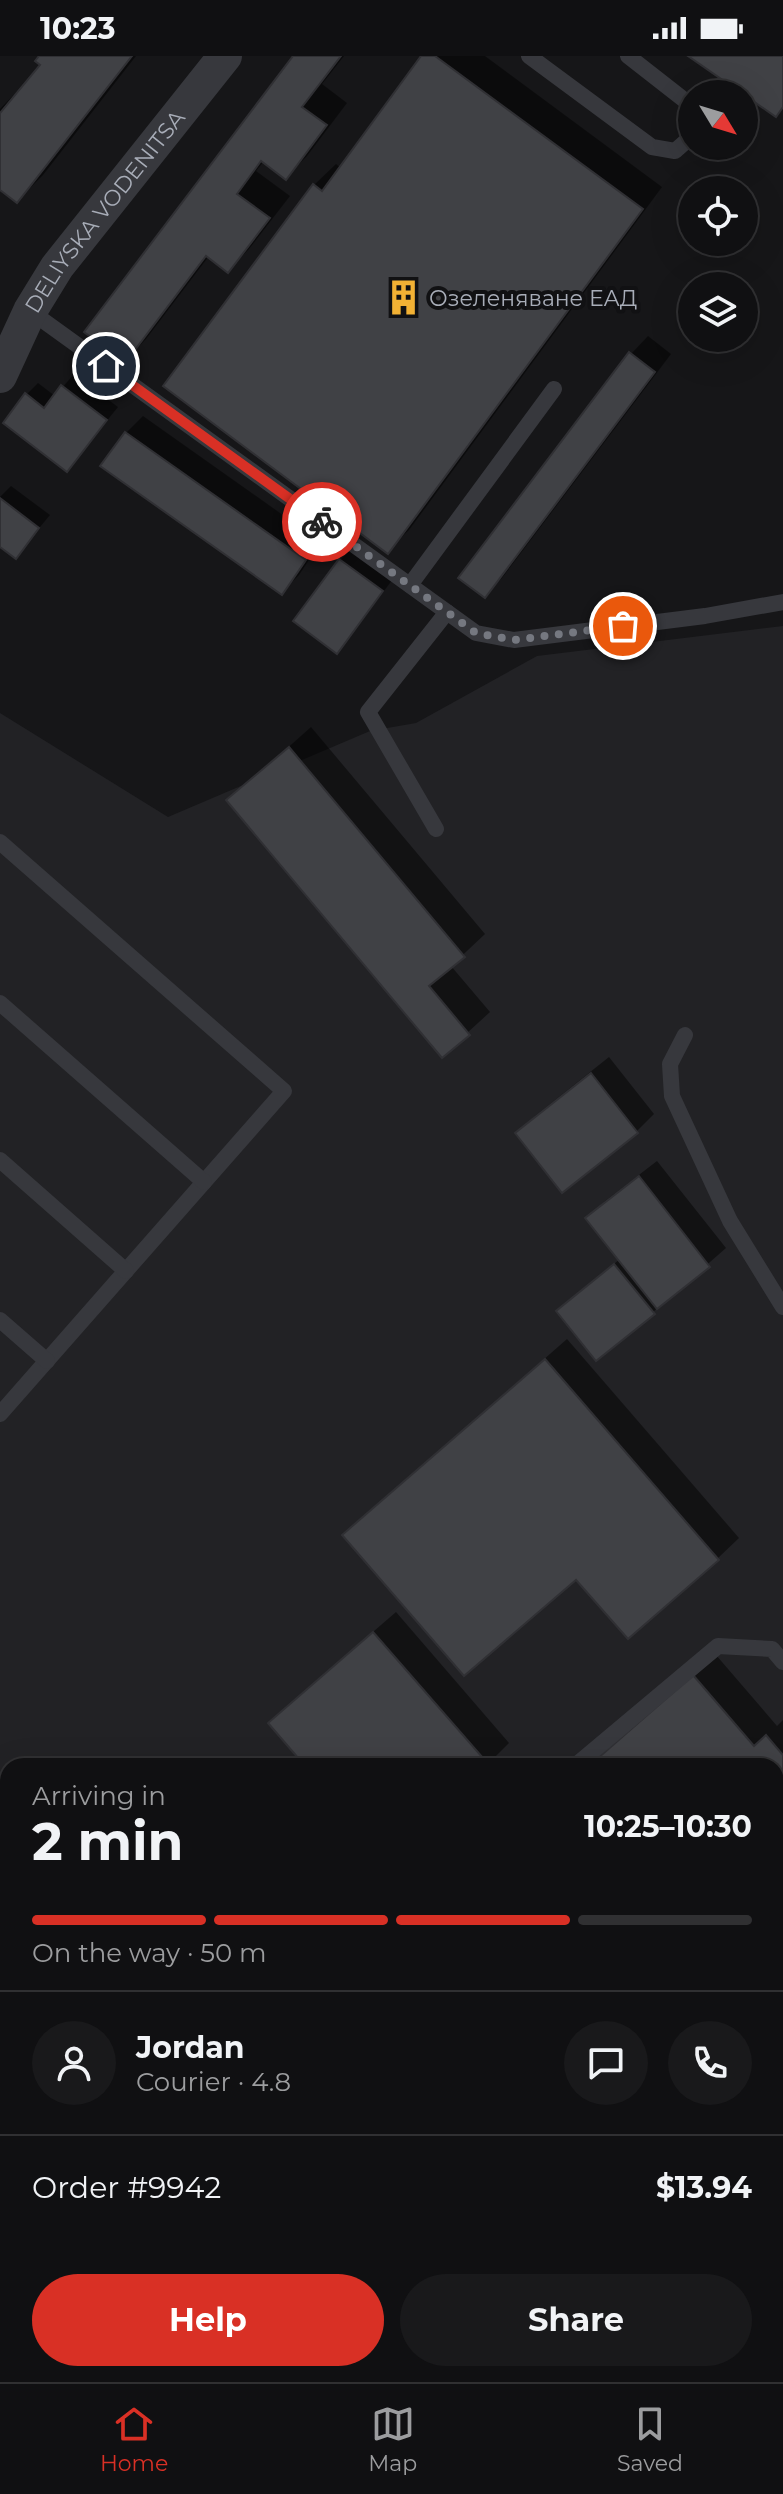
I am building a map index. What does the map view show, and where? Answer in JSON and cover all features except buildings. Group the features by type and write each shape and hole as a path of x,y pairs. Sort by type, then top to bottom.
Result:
{"street":[{"name":"DELIYSKA VODENITSA","path":"0,376 30,311 57,267 225,56"}],"lane":[{"path":"529,56 652,147 675,151 678,148"},
{"path":"628,56 678,95"},
{"path":"30,311 476,633 514,640 705,616 783,602"},
{"path":"410,585 554,389"},
{"path":"436,829 368,712 447,612"},
{"path":"0,842 284,1091 0,1414"},
{"path":"0,1003 204,1182"},
{"path":"685,1035 670,1064 672,1096 730,1221 783,1307"},
{"path":"0,1160 126,1271"},
{"path":"0,1320 47,1361"},
{"path":"585,1758 718,1646 772,1649 783,1662"}],"shaded area":[{"path":"783,626 783,1758 0,1758 0,713 168,817 370,731 416,723 537,656"}],"way so far":[{"path":"322,522 476,633 514,640 623,626"}],"place":[{"name":"Озеленяване ЕАД","path":"403,298"}],"route":[{"path":"106,366 322,522"}]}
